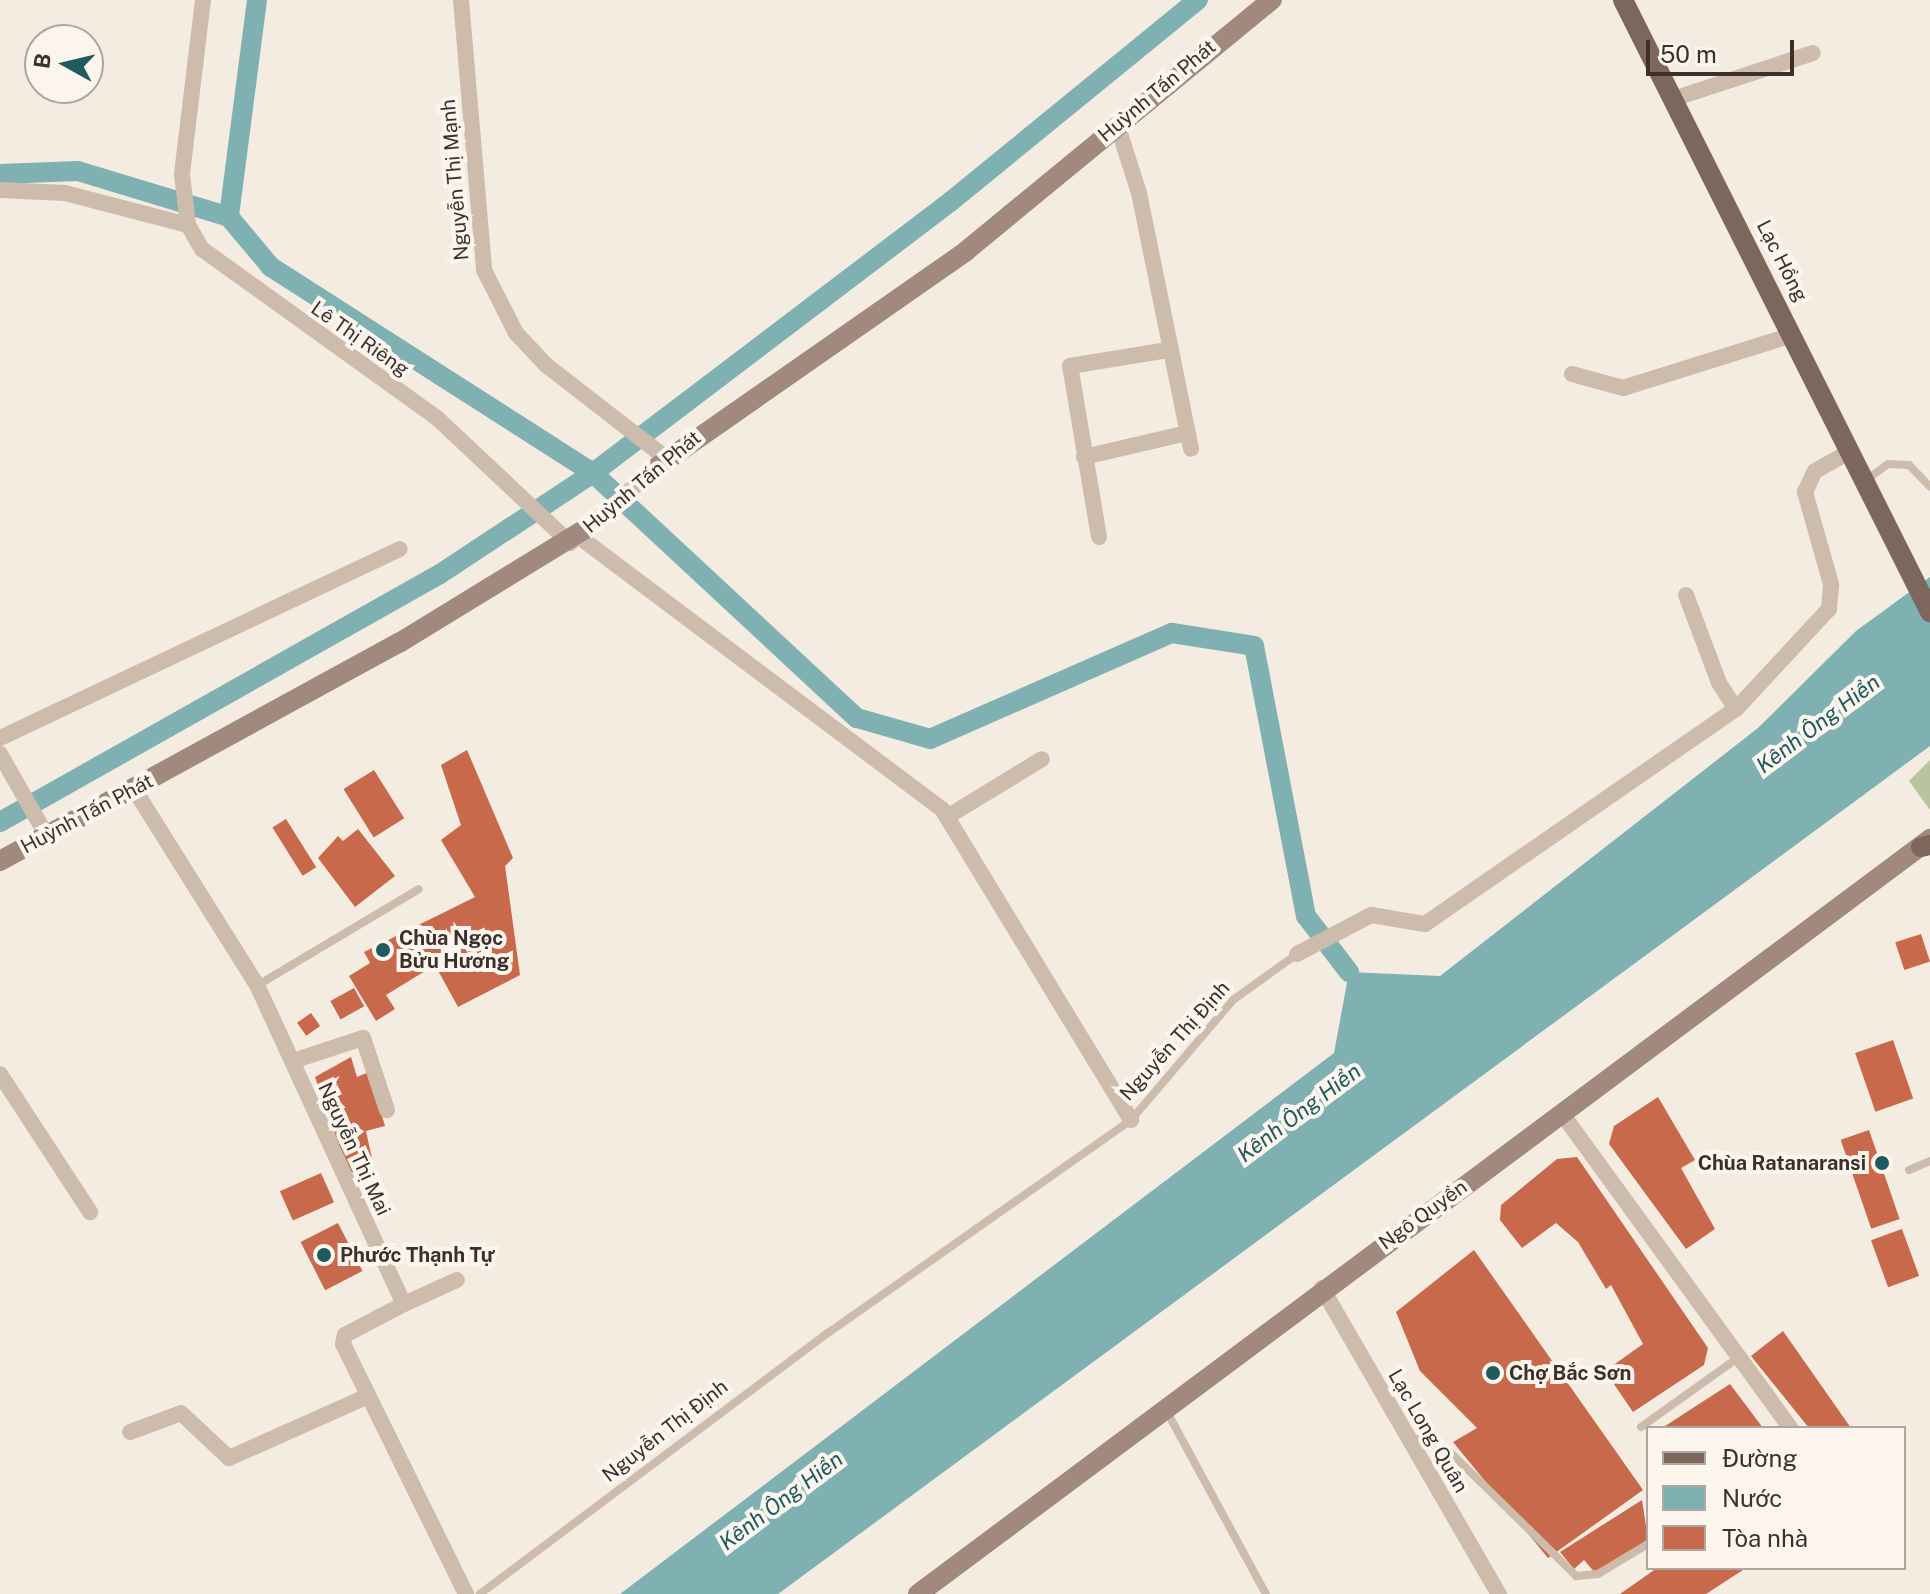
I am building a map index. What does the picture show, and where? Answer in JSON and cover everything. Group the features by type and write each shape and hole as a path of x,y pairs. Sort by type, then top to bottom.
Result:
{"main road":[{"name":"Lạc Hồng","path":"1623,0 1930,612"}],"street":[{"name":"Lê Thị Riêng","path":"203,0 182,174 188,225 223,266 437,418 529,498 823,726 918,788 947,817 1131,1120"},
{"name":"Nguyễn Thị Mạnh","path":"461,0 484,270 516,333 599,408 648,445 660,463"},
{"name":"Huỳnh Tấn Phát","path":"0,861 134,789 575,534 660,463 966,251 1117,124 1272,0"},
{"path":"1673,99 1813,53"},
{"path":"1084,457 1189,441 1168,350 1139,193 1117,124"},
{"path":"0,190 65,193 188,225"},
{"path":"1572,374 1623,388 1792,335"},
{"path":"1099,537 1070,366 1168,350"},
{"name":"Nguyễn Thị Định","path":"1297,954 1346,926 1381,913 1425,924 1736,709 1829,609 1831,584 1805,492 1815,471 1851,451"},
{"path":"0,738 400,549"},
{"path":"1686,595 1719,683 1736,709"},
{"path":"2,759 47,836"},
{"path":"947,817 1042,759"},
{"name":"Nguyễn Thị Mai","path":"134,789 257,985 404,1304"},
{"name":"Ngô Quyền","path":"918,1594 1163,1406 1563,1115 1927,844"},
{"path":"293,1061 363,1038 387,1110"},
{"path":"0,1074 90,1212"},
{"path":"1563,1115 1789,1426"},
{"path":"457,1280 345,1335 368,1396 466,1594"},
{"name":"Lạc Long Quân","path":"1322,1288 1499,1594"},
{"path":"130,1432 181,1413 229,1458 368,1396"}],"lane":[{"path":"1866,480 1888,464 1909,465 1930,487"},
{"path":"257,985 419,889"},
{"name":"Nguyễn Thị Định","path":"480,1594 828,1333 1131,1120 1233,1000 1297,954"},
{"path":"1909,1170 1930,1161"},
{"path":"1641,1427 1739,1357"},
{"path":"1163,1406 1266,1594"},
{"path":"1409,1437 1448,1450 1576,1576 1598,1574 1646,1545"}],"green space":[{"path":"1930,760 1930,810 1909,781"}],"water":[{"name":"Kênh Ông Hiển","path":"1930,577 1930,746 778,1594 620,1594 1334,1053 1349,972 1440,976 1758,728 1856,631"}],"building":[{"path":"467,750 513,858 505,866 520,975 458,1007 435,965 386,995 395,1009 376,1021 349,976 370,963 364,952 475,897 441,840 461,825 441,765"},
{"path":"374,770 404,818 374,837 343,789"},
{"path":"286,819 316,867 303,876 272,827"},
{"path":"358,829 395,876 355,907 318,858 338,836 343,841"},
{"path":"1921,934 1930,962 1904,970 1895,942"},
{"path":"354,988 364,1006 341,1019 330,1001"},
{"path":"311,1013 320,1026 306,1036 297,1023"},
{"path":"1893,1040 1913,1099 1875,1112 1855,1053"},
{"path":"351,1057 357,1077 369,1072 385,1126 366,1131 373,1163 349,1174 315,1077"},
{"path":"1658,1097 1695,1160 1681,1168 1715,1229 1686,1249 1609,1144 1614,1126"},
{"path":"1869,1130 1900,1219 1871,1229 1841,1140"},
{"path":"1577,1157 1708,1348 1704,1365 1633,1412 1605,1371 1643,1344 1611,1285 1606,1289 1578,1242 1556,1223 1522,1248 1500,1220 1501,1205 1557,1159"},
{"path":"321,1173 334,1202 293,1221 280,1191"},
{"path":"338,1223 363,1271 325,1290 301,1242"},
{"path":"1902,1229 1919,1276 1888,1287 1871,1240"},
{"path":"1474,1250 1643,1490 1548,1558 1453,1442 1477,1428 1420,1371 1396,1312"},
{"path":"1783,1331 1850,1426 1807,1426 1751,1356"},
{"path":"1730,1384 1762,1426 1665,1426"},
{"path":"1642,1500 1646,1540 1597,1575 1584,1560 1574,1569 1560,1552"},
{"path":"1654,1570 1743,1570 1706,1594 1620,1594"}],"waterway":[{"path":"257,0 229,217 271,267 593,473 857,718 930,739 1172,633 1254,646 1306,916 1349,972"},
{"path":"0,822 440,574 593,473 950,202 1198,0"},
{"path":"0,174 78,171 229,217"}],"place":[{"name":"Chùa Ngọc Bửu Hương","path":"383,950"},
{"name":"Chùa Ratanaransi","path":"1882,1163"},
{"name":"Phước Thạnh Tự","path":"324,1255"},
{"name":"Chợ Bắc Sơn","path":"1493,1373"}]}
